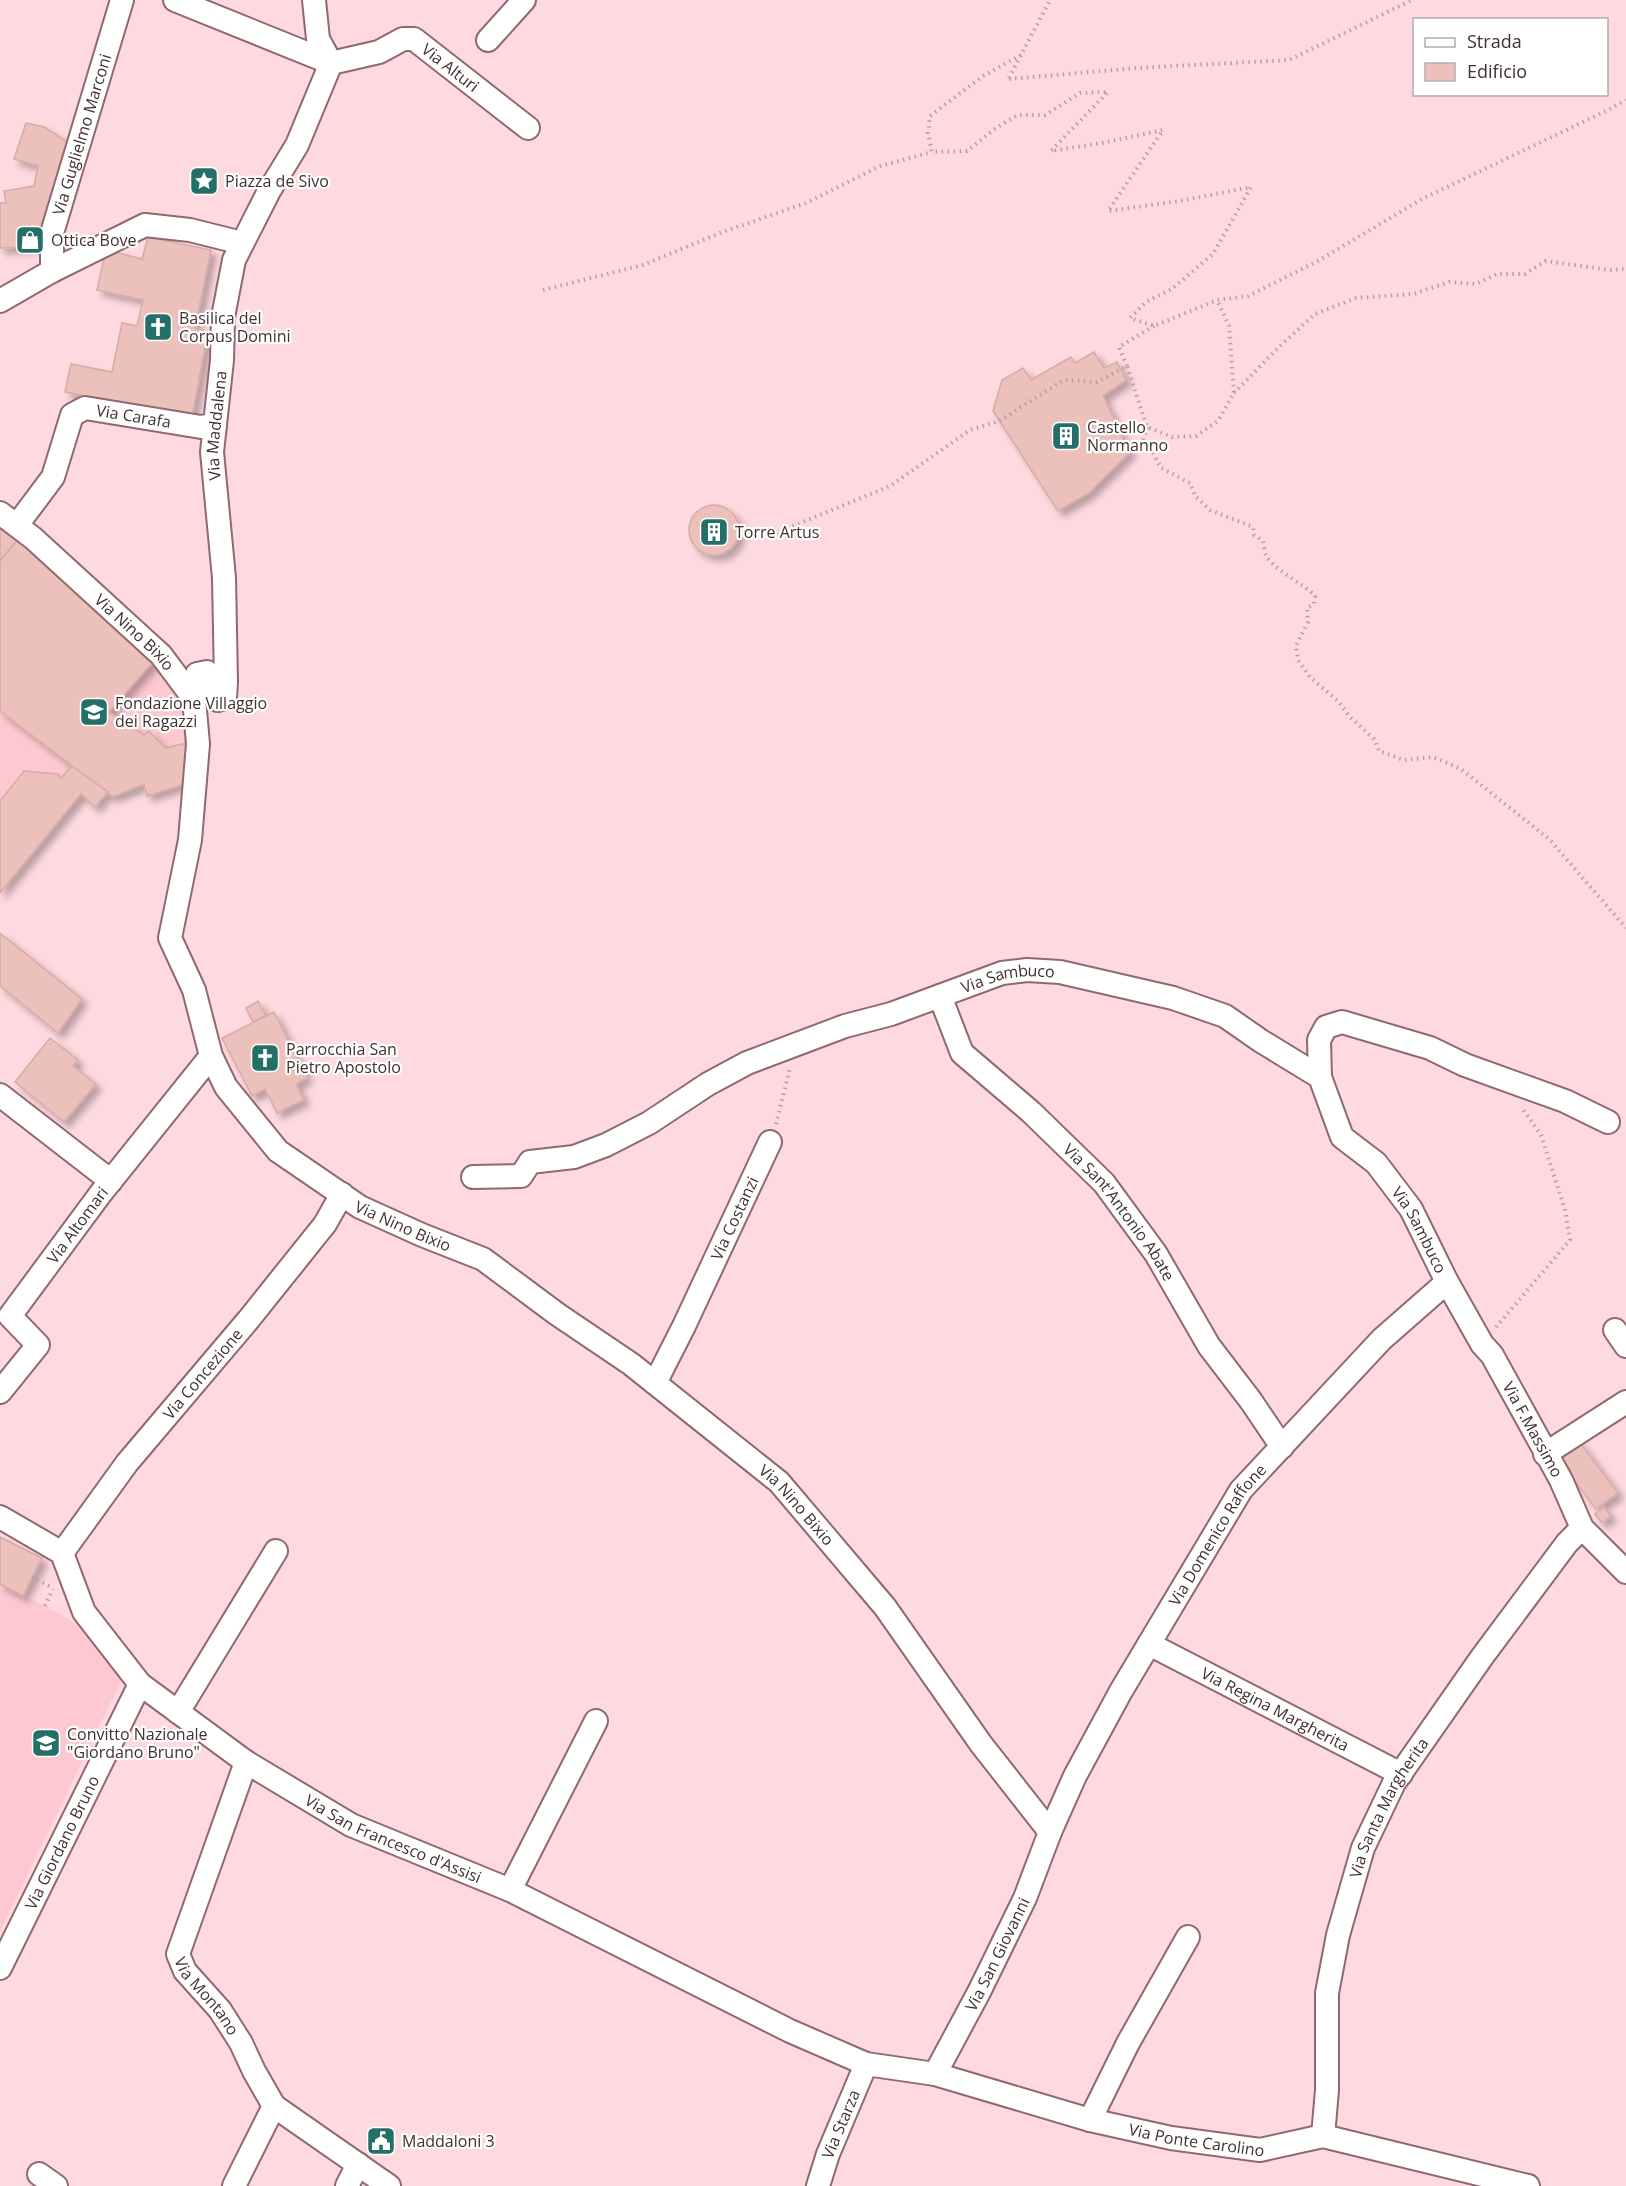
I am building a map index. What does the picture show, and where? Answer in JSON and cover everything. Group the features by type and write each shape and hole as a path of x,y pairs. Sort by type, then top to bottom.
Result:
{"street":[{"name":"Via Guglielmo Marconi","path":"51,271 52,232 122,0"},
{"path":"176,0 331,63"},
{"path":"314,0 318,39 331,63"},
{"path":"488,40 524,0"},
{"name":"Via Alturi","path":"331,63 379,52 403,39 414,39 528,128"},
{"name":"Via Maddalena","path":"194,699 197,674 207,672 218,700 225,698 224,578 212,452 222,360 223,317 234,260 269,191 297,145 331,63"},
{"path":"0,301 51,271 144,225 190,230 242,243"},
{"name":"Via Carafa","path":"8,519 53,477 72,415 85,408 201,427 215,425"},
{"name":"Via Nino Bixio","path":"8,519 161,655 194,699 198,744 190,840 170,938 194,990 211,1056 226,1087 278,1151 360,1207 483,1259 655,1383 778,1482 885,1607 981,1744 1050,1832"},
{"name":"Via Sambuco","path":"473,1177 521,1176 530,1162 573,1157 606,1145 649,1123 708,1084 747,1063 845,1026 891,1014 1002,973 1027,970 1060,972 1173,998 1225,1016 1320,1077 1342,1137 1376,1163 1393,1184 1411,1209 1447,1282"},
{"name":"Via Sant'Antonio Abate","path":"940,996 962,1053 1031,1112 1104,1183 1156,1254 1209,1346 1251,1401 1282,1447"},
{"path":"1320,1077 1319,1040 1326,1027 1342,1022 1430,1048 1466,1065 1565,1101 1608,1122"},
{"name":"Via Altomari","path":"0,1392 38,1345 10,1316 111,1181 211,1056"},
{"path":"0,1095 111,1181"},
{"name":"Via Costanzi","path":"655,1383 770,1142"},
{"name":"Via Concezione","path":"62,1553 127,1463 249,1319 325,1224 342,1194"},
{"name":"Via Domenico Raffone","path":"1050,1832 1075,1776 1149,1644 1241,1490 1382,1339 1447,1282"},
{"name":"Via F.Massimo","path":"1447,1282 1482,1344 1492,1356 1561,1480 1582,1528 1626,1572"},
{"path":"1545,1454 1626,1402"},
{"path":"0,1517 62,1553"},
{"name":"Via Santa Margherita","path":"1323,2136 1327,2090 1327,1993 1338,1935 1363,1848 1394,1783 1482,1657 1566,1543 1582,1528"},
{"path":"177,1712 276,1551"},
{"name":"Via San Francesco d'Assisi","path":"62,1553 84,1612 140,1684 246,1762 351,1825 510,1890 790,2031 866,2064"},
{"name":"Via Regina Margherita","path":"1149,1644 1401,1774"},
{"name":"Via Giordano Bruno","path":"0,1968 140,1684"},
{"path":"510,1890 596,1721"},
{"name":"Via Montano","path":"246,1762 178,1954 185,1971 220,2010 241,2043 274,2106"},
{"name":"Via San Giovanni","path":"935,2074 980,1992 1025,1898 1050,1832"},
{"path":"1090,2120 1128,2043 1188,1937"},
{"name":"Via Ponte Carolino","path":"866,2064 935,2074 1090,2120 1171,2138 1260,2150 1323,2136 1528,2186"},
{"name":"Via Starza","path":"818,2186 828,2154 866,2064"},
{"path":"234,2186 274,2106 389,2186"},
{"path":"347,2186 358,2164"}],"path":[{"path":"1050,0 1009,79 1137,68 1288,60 1412,0"},
{"path":"932,152 928,133 930,116 983,76 1021,55"},
{"path":"543,290 643,265 720,232 806,203 880,166 932,152 966,151 996,128 1018,115 1045,115 1080,93 1108,92 1051,152 1162,130 1108,211 1180,201 1251,187 1213,254 1172,289 1146,302 1130,318 1154,326"},
{"path":"1626,99 1422,200 1318,261 1248,296 1217,300 1154,326 1119,347 1147,427 1143,441 1161,468 1190,483 1195,496 1210,510 1253,527 1254,535 1263,541 1266,557 1314,596 1314,604 1307,608 1308,622 1296,646 1298,660 1310,677 1339,702 1349,716 1374,739 1379,751 1404,760 1433,757 1461,769 1549,839 1626,928"},
{"path":"1147,427 1172,437 1196,436 1218,421 1234,393 1279,346 1315,314 1356,298 1413,294 1449,282 1476,284 1497,274 1525,274 1546,261 1609,270 1626,269"},
{"path":"1217,300 1229,326 1234,393"},
{"path":"776,533 890,486 970,430 999,421 1064,380 1097,382 1127,366"},
{"path":"770,1142 789,1077 794,1046"},
{"path":"1482,1344 1570,1240 1565,1210 1542,1135 1521,1106"},
{"path":"45,1606 53,1588"}],"shaded area":[{"name":"Fondazione Villaggio dei Ragazzi","path":"0,561 153,662 183,695 188,721 185,784 147,796 144,784 113,797 108,792 95,807 81,795 0,893"},
{"name":"Convitto Nazionale \"Giordano Bruno\"","path":"0,1584 51,1609 94,1634 124,1675 0,1931"}],"building":[{"path":"26,123 44,127 71,144 43,246 0,248 0,203 6,203 4,191 34,186 38,166 14,159"},
{"name":"Basilica del Corpus Domini","path":"148,237 211,250 195,328 208,332 192,417 65,392 71,364 112,372 122,323 137,326 143,300 97,290 106,250 142,259"},
{"name":"Castello Normanno","path":"1094,352 1104,368 1117,362 1126,380 1103,396 1130,452 1089,493 1058,511 993,411 1002,380 1023,368 1031,380 1071,357 1075,363"},
{"name":"Torre Artus","path":"709,505 719,505 732,512 739,525 739,535 732,548 719,555 709,555 700,551 693,544 689,535 689,525 693,516 700,509"},
{"path":"0,527 20,537 0,561"},
{"name":"Fondazione Villaggio dei Ragazzi","path":"20,537 153,662 109,712 144,735 149,731 165,748 187,743 185,784 147,796 144,784 113,797 0,711 0,561"},
{"path":"72,766 108,792 95,807 81,794 0,893 0,801 24,771 57,774 61,778"},
{"path":"0,933 82,999 58,1033 0,986"},
{"path":"258,1001 266,1016 253,1022 246,1008"},
{"name":"Parrocchia San Pietro Apostolo","path":"274,1012 307,1078 296,1084 304,1100 277,1113 265,1089 252,1096 222,1038"},
{"path":"50,1038 78,1060 73,1066 96,1084 64,1122 15,1082"},
{"path":"1578,1440 1618,1493 1596,1509 1556,1456"},
{"path":"1604,1507 1611,1516 1602,1523 1595,1514"},
{"path":"0,1537 42,1558 23,1596 0,1584"}],"place":[{"name":"Piazza de Sivo","path":"204,181"},
{"name":"Ottica Bove","path":"30,240"},
{"name":"Basilica del Corpus Domini","path":"158,327"},
{"name":"Castello Normanno","path":"1066,436"},
{"name":"Torre Artus","path":"714,532"},
{"name":"Fondazione Villaggio dei Ragazzi","path":"94,712"},
{"name":"Parrocchia San Pietro Apostolo","path":"265,1058"},
{"name":"Convitto Nazionale \"Giordano Bruno\"","path":"46,1743"},
{"name":"Maddaloni 3","path":"381,2141"}]}
